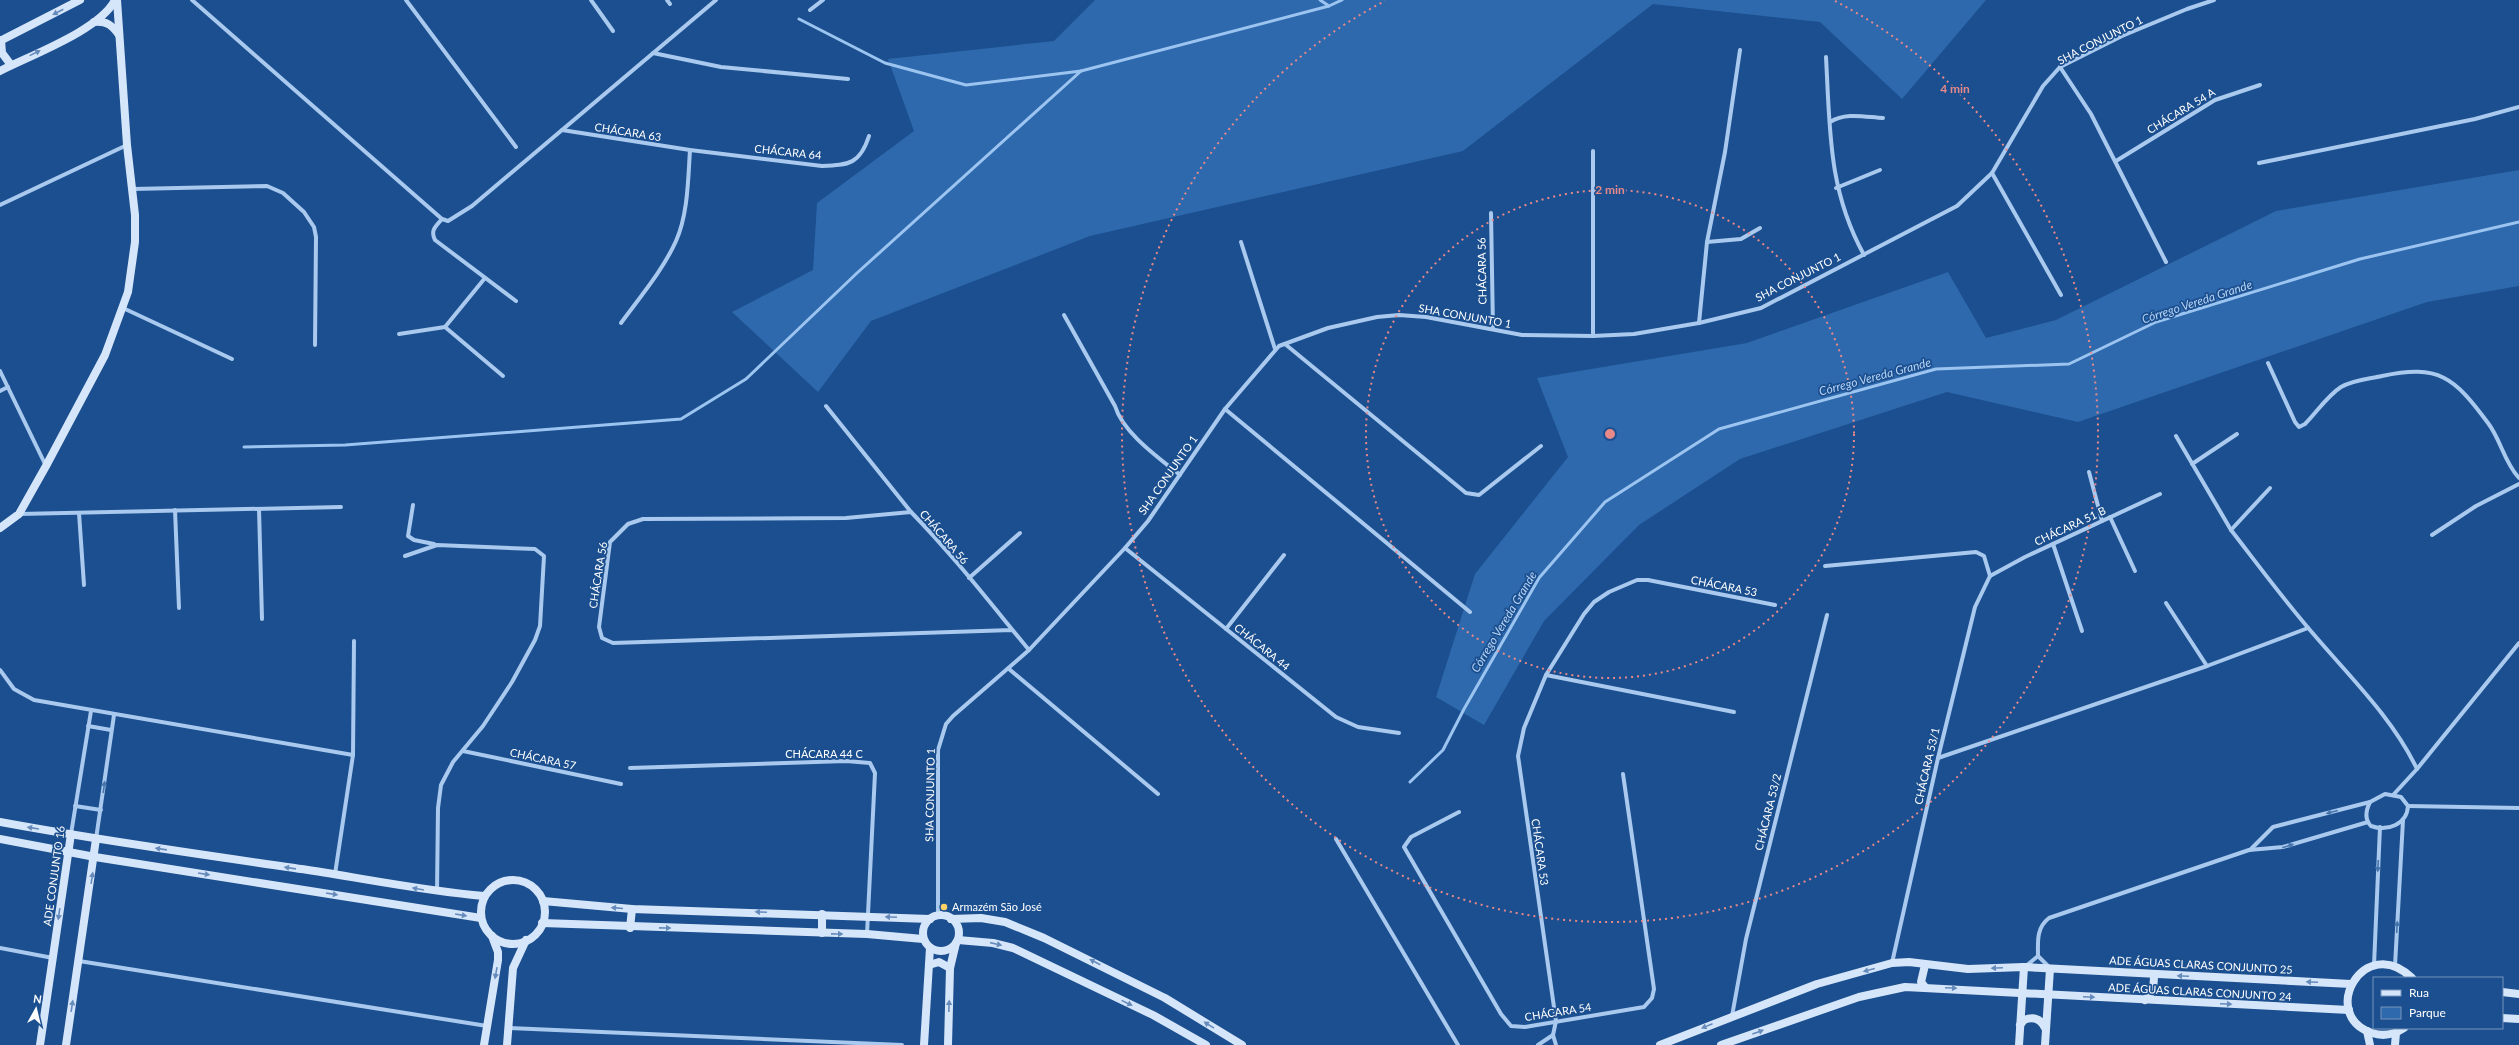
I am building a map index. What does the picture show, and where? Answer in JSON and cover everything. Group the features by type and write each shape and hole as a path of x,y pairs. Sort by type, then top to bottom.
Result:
{"street":[{"path":"10,65 2,52 0,41 80,0"},
{"path":"0,71 94,22 110,9 116,0"},
{"path":"0,528 19,514 46,466 105,355 128,292 135,242 133,189 127,145 120,36 116,0"},
{"path":"192,0 442,219 451,220 472,206 716,0"},
{"path":"406,0 516,147"},
{"path":"591,0 613,31"},
{"path":"666,0 670,4"},
{"path":"810,10 822,0"},
{"name":"SHA CONJUNTO 1","path":"934,917 938,750 946,724 953,716 1009,669 1029,650 1125,548 1180,475 1225,409 1275,349 1328,328 1377,317 1399,315 1426,317 1546,337 1634,334 1699,323 1761,308 1957,206 1992,173 2043,86 2060,67 2122,36 2187,9 2214,0"},
{"path":"94,22 104,22 110,24 120,36"},
{"path":"1699,323 1707,242 1725,152 1740,50"},
{"path":"653,53 722,67 848,78"},
{"path":"1826,57 1836,188 1850,230 1864,254"},
{"path":"2060,67 2091,114 2166,262"},
{"name":"CHÁCARA 54 A","path":"2116,161 2215,100 2260,85"},
{"path":"2259,163 2468,120 2519,107"},
{"path":"1830,122 1837,117 1849,116 1883,118"},
{"name":"CHÁCARA 63","path":"562,130 690,150"},
{"name":"CHÁCARA 64","path":"690,150 822,166 841,165 855,160 864,152 869,136"},
{"path":"0,205 127,145"},
{"path":"621,323 651,283 676,241 685,205 690,150"},
{"path":"1593,336 1594,151"},
{"path":"1836,188 1880,170"},
{"path":"1992,173 2061,295"},
{"path":"133,189 268,186 283,193 310,219 316,237 315,345"},
{"name":"CHÁCARA 56","path":"1491,213 1493,329"},
{"path":"442,219 434,229 433,235 435,240 516,301"},
{"path":"1707,242 1741,239 1760,228"},
{"path":"1241,242 1275,349"},
{"path":"399,334 445,326 485,278"},
{"path":"123,308 232,359"},
{"path":"1064,315 1115,406 1118,416 1150,451 1180,475"},
{"path":"445,326 503,376"},
{"path":"1285,344 1466,493 1479,494 1541,446"},
{"path":"2268,363 2295,422 2299,427 2305,424 2332,395 2350,382 2416,370 2441,375 2461,392 2489,424 2512,471 2519,478"},
{"path":"0,371 46,466"},
{"path":"0,391 8,387"},
{"path":"826,406 911,512"},
{"path":"1225,409 1470,612"},
{"path":"2192,464 2237,434"},
{"path":"2176,436 2231,530 2308,628 2387,720 2405,744 2417,769"},
{"path":"2089,472 2102,521"},
{"path":"2432,535 2476,506 2519,484"},
{"path":"2231,530 2270,488"},
{"name":"CHÁCARA 51 B","path":"1990,576 2053,544 2160,494"},
{"path":"413,504 408,536 414,540 437,544 535,549 544,556 540,626 535,640 512,682 483,726 447,773 439,796 437,892"},
{"path":"19,514 341,507"},
{"path":"259,509 262,619"},
{"path":"175,510 179,608"},
{"name":"CHÁCARA 56","path":"1012,630 613,643 605,640 600,634 610,542 628,524 643,519 846,518 911,512 969,578 1029,650"},
{"path":"79,513 84,585"},
{"path":"2110,517 2135,571"},
{"path":"969,578 1020,533"},
{"path":"405,556 437,544"},
{"path":"2053,544 2082,630"},
{"name":"CHÁCARA 44","path":"1125,548 1347,724 1399,733"},
{"path":"1825,566 1976,552 1984,556 1990,576"},
{"path":"1226,629 1284,555"},
{"name":"CHÁCARA 53/1","path":"1892,963 1938,758 1975,607 1990,576"},
{"name":"CHÁCARA 53","path":"1556,1045 1553,1035 1556,1021 1518,756 1524,728 1546,676 1584,614 1594,602 1610,592 1637,580 1776,605"},
{"path":"2166,603 2207,666"},
{"name":"CHÁCARA 53/2","path":"1732,1016 1746,939 1827,615"},
{"path":"1938,758 2207,666 2308,628"},
{"path":"335,874 353,755 354,641"},
{"path":"2394,794 2417,769 2519,643"},
{"path":"1009,669 1158,794"},
{"path":"0,670 14,689 34,700 353,755"},
{"path":"1546,676 1734,712"},
{"name":"ADE CONJUNTO 16","path":"40,1045 75,806 91,711"},
{"path":"66,1045 95,857 96,839 114,715"},
{"path":"88,726 111,730"},
{"name":"CHÁCARA 57","path":"463,751 621,784"},
{"name":"CHÁCARA 44 C","path":"630,768 846,761 870,763 875,773 867,934"},
{"name":"CHÁCARA 54","path":"1459,812 1411,837 1404,846 1501,1014 1511,1026 1525,1028 1556,1021 1644,1007 1652,998 1654,989 1623,774"},
{"path":"2249,850 2274,827 2370,802 2385,794 2394,794 2402,797 2408,806 2404,820 2395,966"},
{"path":"2370,802 2366,810 2368,822 2371,826 2388,828 2404,820"},
{"path":"75,806 101,810"},
{"path":"2408,806 2519,808"},
{"path":"0,822 96,839 335,874 437,892 484,896"},
{"path":"2045,1045 2045,1028 2050,995 2050,969 2038,956 2039,931 2043,922 2049,918 2249,850 2283,848 2368,822"},
{"path":"2374,965 2380,827"},
{"path":"0,839 95,857 481,918"},
{"path":"1336,839 1458,1045"},
{"path":"484,1045 498,952 491,936 484,927 481,918 481,907 484,896 495,885 510,880 530,885 543,901 544,909 542,923 538,932 526,940 506,943 491,936"},
{"path":"543,901 632,909 934,917 951,919 981,918 997,921 1044,938 1165,998 1242,1045"},
{"path":"630,928 632,909"},
{"path":"822,914 822,933"},
{"path":"924,1045 930,948 923,938 924,928 934,917"},
{"path":"948,1045 950,968 957,941 958,928 951,919"},
{"path":"542,923 630,928 867,934 923,938"},
{"path":"507,1045 513,968 526,940"},
{"path":"930,948 941,951 947,950 957,941 993,943 1013,948 1153,1015 1206,1045"},
{"path":"0,948 53,958"},
{"path":"2019,1045 2024,968 2038,956"},
{"path":"79,961 487,1026"},
{"path":"929,965 939,962 950,968"},
{"name":"ADE ÁGUAS CLARAS CONJUNTO 25","path":"1660,1045 1817,984 1892,963 1968,969 2050,969 2351,984"},
{"path":"1925,965 1921,982 1925,987"},
{"path":"2402,1029 2396,1033 2386,1035 2367,1031 2353,1019 2349,1010 2348,992 2351,984 2360,972 2374,965 2395,966 2411,977"},
{"path":"2145,1000 2150,996 2154,984 2154,975"},
{"name":"ADE ÁGUAS CLARAS CONJUNTO 24","path":"1721,1045 1859,996 1886,989 1925,987 2022,992 2050,995 2349,1010"},
{"path":"2503,992 2519,994"},
{"path":"2020,1025 2029,1018 2037,1018 2042,1022 2045,1028"},
{"path":"2503,1018 2519,1019"},
{"path":"508,1028 902,1045"},
{"path":"2367,1031 2370,1045"},
{"path":"2395,1045 2396,1033"},
{"path":"1538,1045 1553,1035"}],"green space":[{"path":"1095,0 1986,0 1902,99 1820,22 1653,4 1463,151 1090,236 871,321 818,392 732,312 813,270 817,203 914,131 888,59 1054,41"},
{"path":"2519,170 2519,286 2427,302 2078,422 1947,392 1740,459 1639,525 1544,621 1484,725 1436,697 1475,574 1568,457 1537,378 1747,343 1948,272 1986,338 2056,320 2276,211"}],"waterway":[{"path":"1320,0 1329,6"},
{"path":"244,447 345,445 681,419 746,379 857,273 1081,71 1329,6 1342,0"},
{"path":"799,19 885,63 966,85 1081,71"},
{"name":"Córrego Vereda Grande","path":"1410,782 1443,750 1464,709 1539,578 1605,502 1719,429 1936,369 2069,364 2156,322 2360,259 2519,222"}],"place":[{"name":"Armazém São José","path":"944,907"}]}
